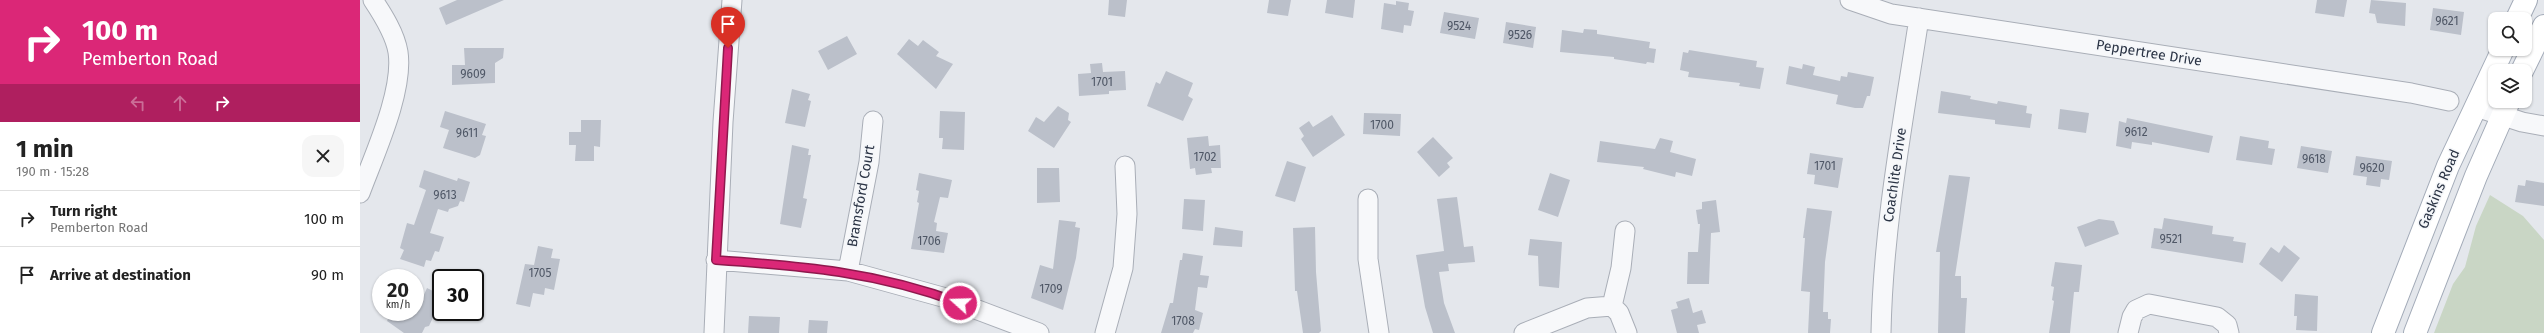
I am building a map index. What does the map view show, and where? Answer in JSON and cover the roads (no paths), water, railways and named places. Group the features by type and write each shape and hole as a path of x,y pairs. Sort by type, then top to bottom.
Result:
{"main road":[{"path":"2520,12 2526,0"},
{"path":"2525,64 2544,26"},
{"name":"Gaskins Road","path":"2383,333 2437,192 2500,56"},
{"name":"Gaskins Road","path":"2415,333 2476,176 2506,108"}],"street":[{"path":"360,193 399,83 398,52 390,28 373,0"},
{"path":"714,333 716,260 732,0"},
{"name":"Peppertree Drive","path":"1850,0 1891,14 2411,93 2449,101"},
{"name":"Coachlite Drive","path":"1881,333 1884,254 1919,18"},
{"path":"2476,107 2488,107"},
{"path":"2506,108 2544,126"},
{"name":"Bramsford Court","path":"848,272 869,162 873,121"},
{"path":"1105,333 1123,268 1127,214 1125,166"},
{"path":"1368,199 1368,259 1380,333"},
{"path":"1612,306 1621,268 1625,231"},
{"path":"716,260 791,265 848,272 946,298 1039,333"},
{"path":"2128,333 2132,316 2136,310 2149,304 2217,317 2227,325 2229,333"},
{"path":"1524,333 1587,308 1612,306 1619,313 1627,333"}]}
